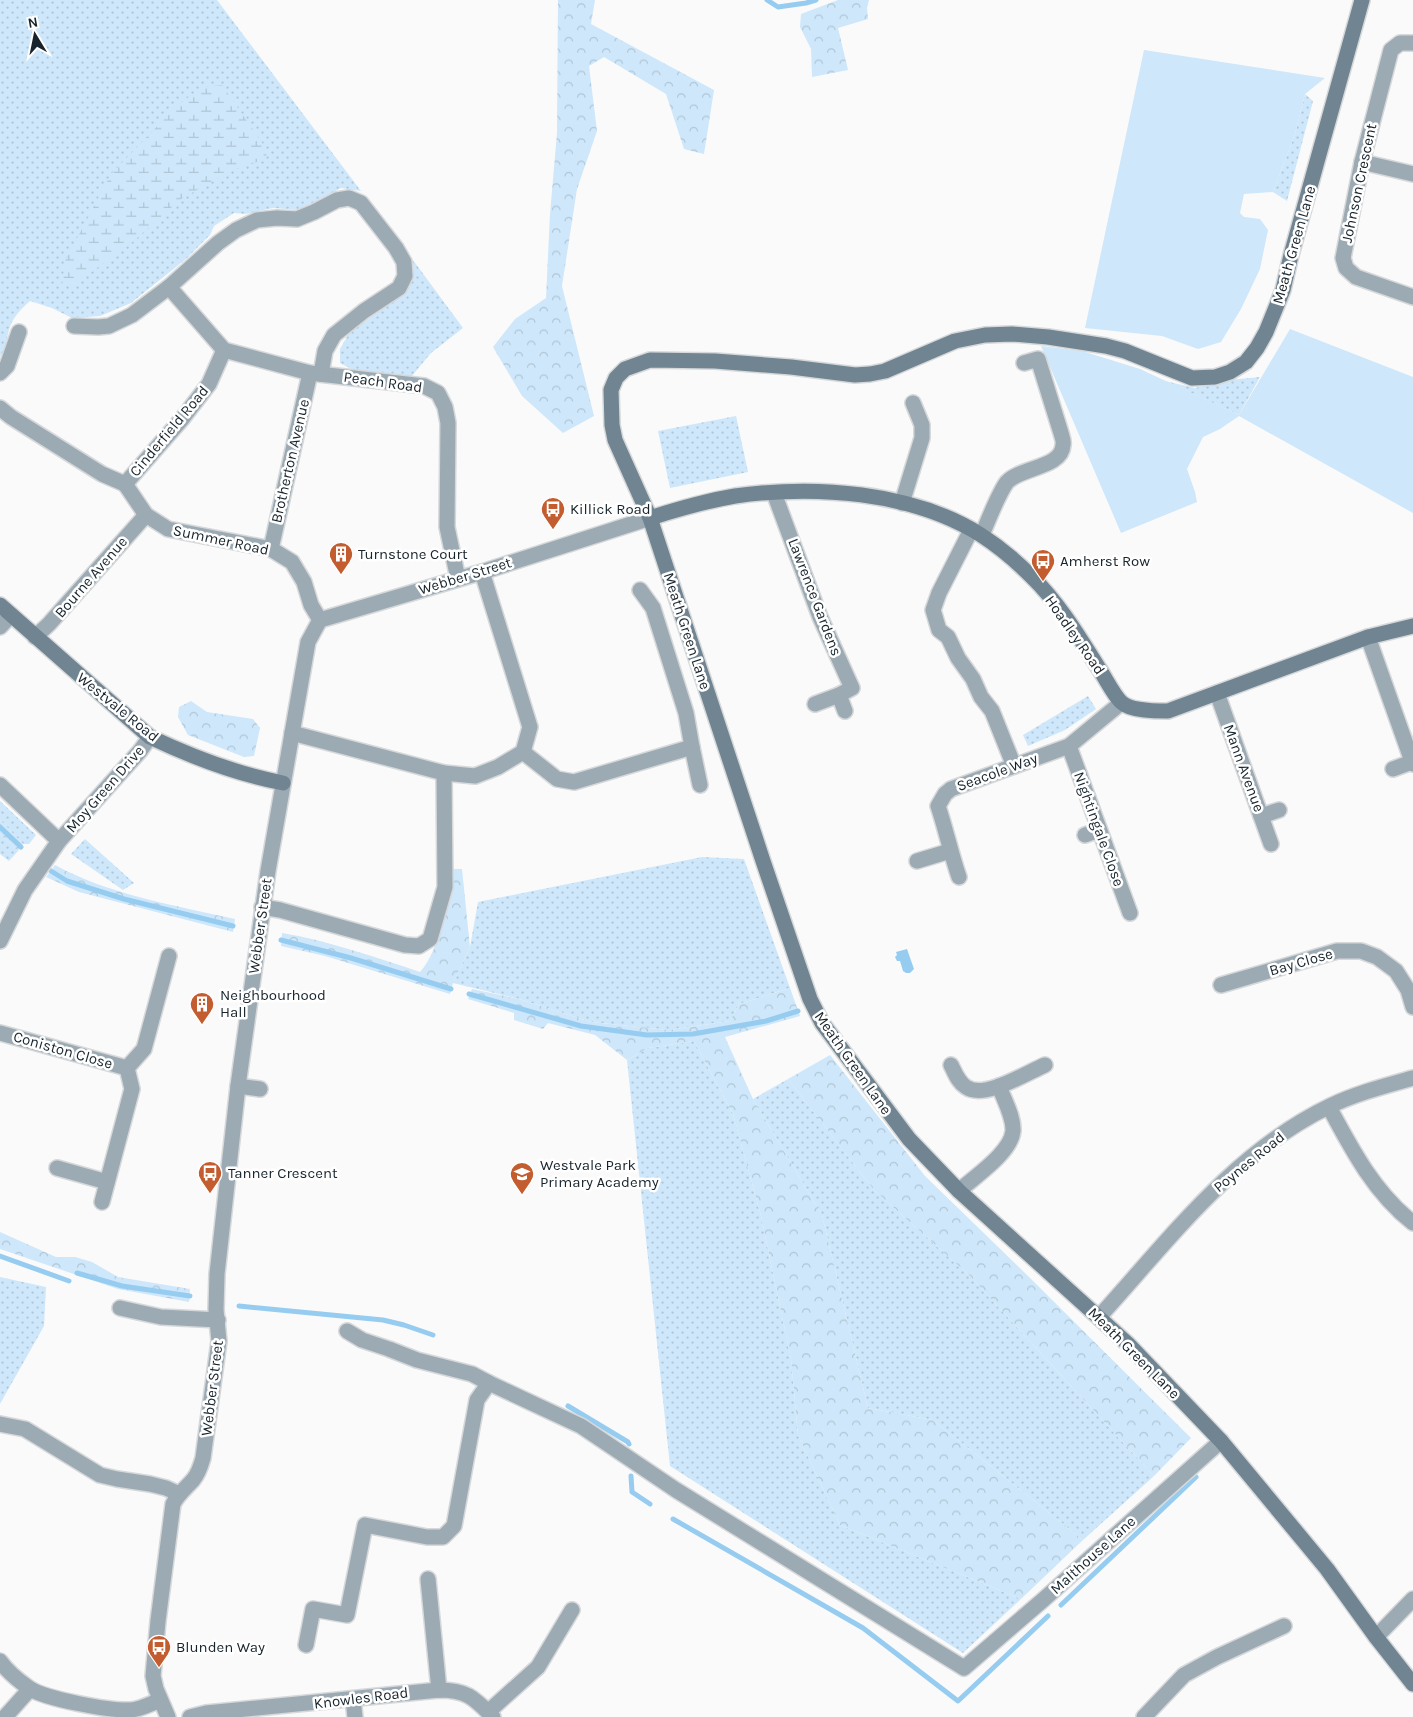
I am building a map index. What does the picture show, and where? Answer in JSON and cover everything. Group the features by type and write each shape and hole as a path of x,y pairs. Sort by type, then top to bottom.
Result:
{"street":[{"name":"Meath Green Lane","path":"1362,0 1283,290 1266,332 1257,348 1246,362 1230,372 1215,377 1192,378 1125,351 1106,346 1048,337 1012,334 985,335 955,341 885,371 870,374 854,375 791,367 715,361 650,360 625,369 616,378 611,390 610,406 615,440 650,518 762,862 810,999 822,1023 908,1139 958,1191 1128,1344 1221,1441 1327,1570 1413,1684"},
{"name":"Johnson Crescent","path":"1413,43 1400,43 1391,50 1362,162 1344,258 1346,268 1356,277 1413,298"},
{"path":"1362,162 1413,174"},
{"name":"Brotherton Avenue","path":"74,326 109,326 132,315 170,287 218,242 256,220 297,219 337,200 349,198 361,203 396,248 404,262 405,276 399,288 364,311 334,335 325,351 316,373 271,549"},
{"path":"170,287 224,350"},
{"path":"0,373 7,366 19,332"},
{"name":"Peach Road","path":"224,350 316,373 424,386 438,393 448,423 446,527 458,579"},
{"name":"Cinderfield Road","path":"124,484 182,419 209,384 224,350"},
{"path":"1014,766 992,711 981,697 973,679 958,658 948,637 939,630 933,610 939,593 1006,484 1013,477 1054,461 1064,445 1038,359 1024,363"},
{"path":"902,503 922,438 922,426 913,403"},
{"path":"0,408 11,417 102,474 124,484 146,515"},
{"name":"Hoadley Road","path":"650,518 689,506 734,496 812,491 859,494 902,503 939,514 976,532 1031,576 1067,618 1121,703"},
{"name":"Lawrence Gardens","path":"774,493 820,617 852,688 839,695"},
{"name":"Summer Road","path":"146,515 168,529 271,549 292,562 304,582 311,605 320,620"},
{"name":"Bourne Avenue","path":"35,637 49,624 146,515"},
{"name":"Webber Street","path":"168,1717 160,1700 153,1676 154,1656 174,1504 179,1494 194,1479 203,1458 217,1355 217,1274 238,1086 262,907 308,642 320,620 482,572 650,518"},
{"path":"292,733 444,773 475,776 498,768 523,752 530,727 482,572"},
{"path":"640,590 653,608 686,713 700,785"},
{"path":"0,627 5,610"},
{"name":"Westvale Road","path":"5,610 150,737 179,751 221,766 264,780 283,783"},
{"path":"1121,703 1145,711 1168,712 1368,637 1413,626"},
{"path":"1368,637 1413,763 1393,769"},
{"name":"Mann Avenue","path":"1217,693 1271,844"},
{"path":"815,704 839,695 845,711"},
{"name":"Seacole Way","path":"959,877 938,806 945,794 951,789 1069,746 1121,703"},
{"name":"Moy Green Drive","path":"0,941 24,890 59,841 140,751 150,737"},
{"name":"Nightingale Close","path":"1069,746 1092,832 1130,913"},
{"path":"523,752 557,779 574,782 692,747"},
{"path":"262,907 314,919 405,946 419,946 430,939 445,887 444,773"},
{"name":"Moy Green Drive","path":"0,785 59,841"},
{"path":"1261,816 1279,810"},
{"path":"917,861 950,851"},
{"name":"Bay Close","path":"1221,985 1337,951 1361,951 1377,957 1396,971 1408,990 1413,1007"},
{"name":"Coniston Close","path":"127,1068 144,1049 169,956"},
{"name":"Coniston Close","path":"0,1033 127,1068"},
{"path":"951,1065 961,1083 974,1092 999,1086 1045,1064"},
{"name":"Coniston Close","path":"102,1202 132,1089 127,1068"},
{"name":"Poynes Road","path":"1099,1317 1213,1191 1264,1146 1329,1106 1353,1096 1413,1078"},
{"path":"238,1086 260,1089"},
{"path":"958,1191 1004,1151 1010,1142 1013,1130 1011,1118 999,1086"},
{"path":"1329,1106 1363,1168 1398,1211 1413,1223"},
{"path":"57,1168 107,1182"},
{"path":"120,1308 161,1317 218,1320"},
{"path":"306,1645 313,1609 347,1615 365,1525 427,1537 443,1536 454,1526 477,1400 489,1383 472,1374 417,1360 362,1340 347,1331"},
{"name":"Malthouse Lane","path":"489,1383 581,1426 676,1490 964,1668 1221,1441"},
{"path":"0,1424 25,1429 100,1475 150,1484 179,1494"},
{"path":"428,1579 439,1690"},
{"path":"1376,1637 1413,1599"},
{"path":"491,1714 538,1667 572,1610"},
{"path":"1144,1717 1184,1675 1217,1657 1284,1626"},
{"path":"0,1662 30,1689 51,1697 104,1708 129,1710 160,1700"},
{"path":"5,1717 30,1689"},
{"name":"Knowles Road","path":"190,1717 206,1713 439,1690 455,1690 473,1697 491,1714"},
{"path":"353,1699 355,1717"}],"green space":[{"path":"0,0 217,0 361,191 341,188 299,210 273,208 245,214 234,213 214,226 210,235 186,259 131,303 100,316 72,318 52,308 30,301 12,322 0,357"},
{"path":"558,0 595,0 591,24 714,90 704,154 684,149 666,94 604,57 589,66 597,131 577,189 562,286 594,416 563,433 522,396 493,347 515,319 546,298 550,214 557,133"},
{"path":"838,0 869,0 867,8 868,19 838,28 848,70 812,77 811,49 800,27 801,14"},
{"path":"1144,50 1325,78 1305,94 1295,134 1273,192 1244,194 1240,213 1244,217 1260,219 1268,230 1260,269 1241,309 1221,342 1198,349 1162,336 1085,328"},
{"path":"222,85 267,150 266,159 233,170 181,199 129,245 73,285 62,286 65,261 111,174 178,105 202,87"},
{"path":"1305,94 1313,101 1287,201 1273,192 1295,134"},
{"path":"413,260 463,328 431,353 411,377 357,372 340,363 340,349 349,333 403,294 411,278"},
{"path":"1290,329 1413,377 1413,513 1239,416 1220,429 1203,437 1187,469 1197,502 1121,533 1041,346 1082,351 1140,369 1239,415"},
{"path":"1260,377 1239,415 1165,381 1195,388 1228,380"},
{"path":"736,416 748,472 670,488 658,431"},
{"path":"1088,696 1096,709 1065,730 1028,746 1023,735"},
{"path":"191,701 207,712 253,719 260,728 254,756 244,757 188,735 178,717 179,707"},
{"path":"0,801 36,835 29,844 23,844 0,820"},
{"path":"0,820 23,844 18,851 0,834"},
{"path":"0,834 18,851 9,861 0,854"},
{"path":"85,839 134,883 123,890 71,854"},
{"path":"702,857 744,859 790,988 739,1004 730,1021 669,1030 591,1022 519,999 453,983 470,947 478,902"},
{"path":"55,865 120,892 235,919 233,932 79,892 46,877"},
{"path":"453,869 462,869 470,947 453,983 450,994 325,956 281,946 282,933 300,936 369,955 420,972 427,962 438,937"},
{"path":"790,988 800,1016 725,1037 753,1099 822,1215 868,1408 933,1420 1083,1540 1021,1599 840,1525 798,1435 791,1359 761,1216 733,1114 694,1041 648,1048 627,1060 595,1035 548,1023 543,1029 514,1020 514,1013 468,999 472,989 519,999 591,1022 669,1030 730,1021 739,1004"},
{"path":"694,1041 733,1114 761,1216 791,1359 798,1435 840,1525 1021,1599 963,1653 670,1466 627,1060 648,1048"},
{"path":"830,1055 925,1176 1191,1438 1154,1476 968,1274 874,1190 788,1079"},
{"path":"788,1079 874,1190 968,1274 1154,1476 1083,1540 933,1420 868,1408 822,1215 753,1099"},
{"path":"0,1232 56,1257 75,1257 92,1262 118,1277 190,1289 189,1302 118,1289 0,1249"},
{"path":"0,1277 46,1287 44,1326 0,1404"}],"water":[{"path":"907,949 914,969 910,973 903,971 900,961 897,961 895,957 897,955 896,952"}],"waterway":[{"path":"767,0 778,7 816,0"},
{"path":"0,827 21,847"},
{"path":"51,871 67,881 124,899 233,926"},
{"path":"281,940 351,958 451,989"},
{"path":"469,994 581,1026 647,1035 693,1034 766,1021 798,1011"},
{"path":"0,1256 69,1281"},
{"path":"77,1273 122,1286 190,1296"},
{"path":"239,1306 383,1320 433,1335"},
{"path":"568,1406 629,1444"},
{"path":"631,1476 632,1492 650,1504"},
{"path":"1061,1605 1196,1477"},
{"path":"673,1519 863,1628 958,1701 1048,1616"}],"place":[{"name":"Killick Road","path":"553,530"},
{"name":"Turnstone Court","path":"341,575"},
{"name":"Amherst Row","path":"1043,582"},
{"name":"Neighbourhood Hall","path":"202,1025"},
{"name":"Tanner Crescent","path":"210,1194"},
{"name":"Westvale Park Primary Academy","path":"522,1195"},
{"name":"Blunden Way","path":"159,1668"}]}
